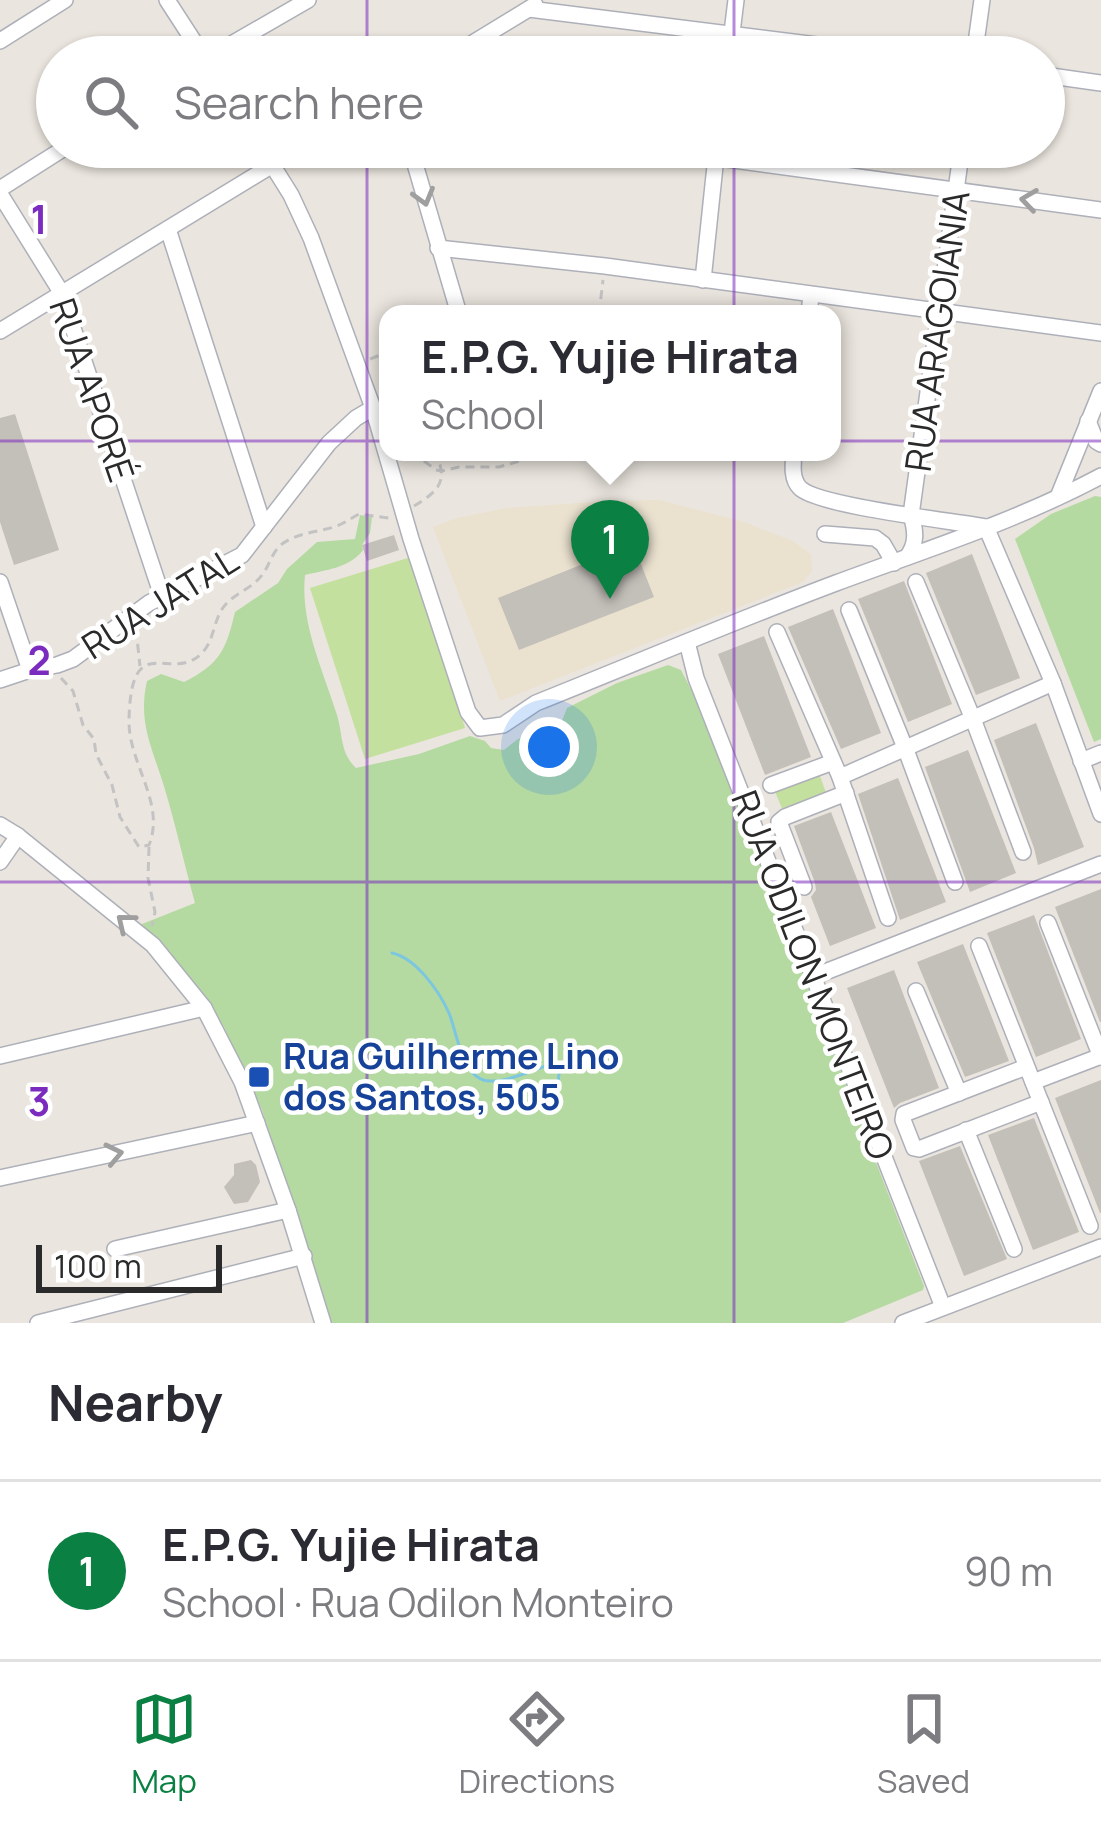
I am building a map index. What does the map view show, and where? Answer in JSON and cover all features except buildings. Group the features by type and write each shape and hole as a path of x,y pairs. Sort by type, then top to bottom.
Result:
{"street":[{"path":"0,40 65,0"},
{"path":"167,0 192,36"},
{"path":"244,36 308,0"},
{"path":"568,0 580,15"},
{"path":"732,36 736,0"},
{"path":"977,36 982,0"},
{"path":"482,36 532,3 580,15 755,36"},
{"path":"1065,78 1101,82"},
{"path":"0,191 36,167"},
{"path":"0,331 267,168"},
{"path":"274,168 311,238 379,429"},
{"path":"416,168 456,305"},
{"path":"703,280 714,168"},
{"path":"817,168 1101,210"},
{"name":"RUA ARAGOIANIA","path":"900,561 914,548 916,536 911,515 960,168"},
{"name":"RUA APORÉ","path":"0,191 61,292 162,596"},
{"path":"168,229 263,527"},
{"path":"438,248 1101,333"},
{"path":"810,305 812,296"},
{"path":"1063,496 1101,391"},
{"name":"RUA JATAL","path":"0,680 57,665 92,647 162,596 242,555 329,443 373,408"},
{"path":"1088,421 1101,445"},
{"path":"388,461 468,712 479,728 502,725 536,703 986,527 1101,476"},
{"path":"794,461 797,486 830,501 986,527"},
{"path":"1063,496 1101,488"},
{"path":"986,527 1053,683 1101,814"},
{"path":"825,534 874,538 900,561"},
{"path":"0,581 30,670"},
{"path":"916,582 1023,852"},
{"path":"849,610 955,883"},
{"path":"777,632 840,778 888,918"},
{"name":"RUA ODILON MONTEIRO","path":"687,642 696,678 943,1307"},
{"path":"804,887 779,822 785,817 840,778 1053,683"},
{"path":"1082,761 1101,753"},
{"path":"771,785 840,778"},
{"path":"0,825 153,945 204,1008 242,1082 323,1323"},
{"path":"0,862 18,836"},
{"path":"814,976 1101,864"},
{"path":"1041,1102 916,1149 903,1120 904,1114 959,1093 1101,1057 1048,923"},
{"path":"979,946 1090,1226"},
{"path":"916,991 959,1093"},
{"path":"0,1056 204,1008"},
{"path":"0,1178 257,1123"},
{"path":"965,1130 1014,1249"},
{"path":"115,1249 288,1210"},
{"path":"903,1323 1101,1246"},
{"path":"38,1323 98,1317 304,1256"}],"path":[{"path":"600,305 604,266"},
{"path":"357,364 379,355"},
{"path":"424,461 442,471 518,461"},
{"path":"140,668 199,657 219,612 262,576 284,542 341,525 358,514 382,518 403,513 442,481 438,461"},
{"path":"134,615 140,668 132,682 128,722 151,803 154,832 148,878 155,916 142,937"},
{"path":"57,665 94,739 120,817 139,847 149,845"}],"shaded area":[{"path":"659,500 744,522 793,541 811,554 812,571 795,585 500,701 433,527 507,508"}],"green space":[{"path":"1101,497 1101,739 1094,742 1015,539 1051,514"},
{"path":"360,515 372,517 363,550 344,565 305,575 304,593 314,646 345,750 356,768 470,736 504,750 562,721 567,708 617,683 668,665 681,670 923,1290 843,1323 331,1323 262,1110 224,1027 188,976 137,926 195,903 144,708 147,681 161,674 184,682 206,669 224,646 235,612 278,583 317,542 355,539"},
{"path":"411,557 465,728 365,759 310,588"},
{"path":"819,773 827,796 783,811 774,789"}],"waterway":[{"path":"392,953 418,968 439,995 473,1073 497,1081 553,1063 560,1068 557,1087"}],"place":[{"name":"E.P.G. Yujie Hirata","path":"610,599"},
{"name":"Rua Guilherme Lino dos Santos, 505","path":"259,1077"}]}
